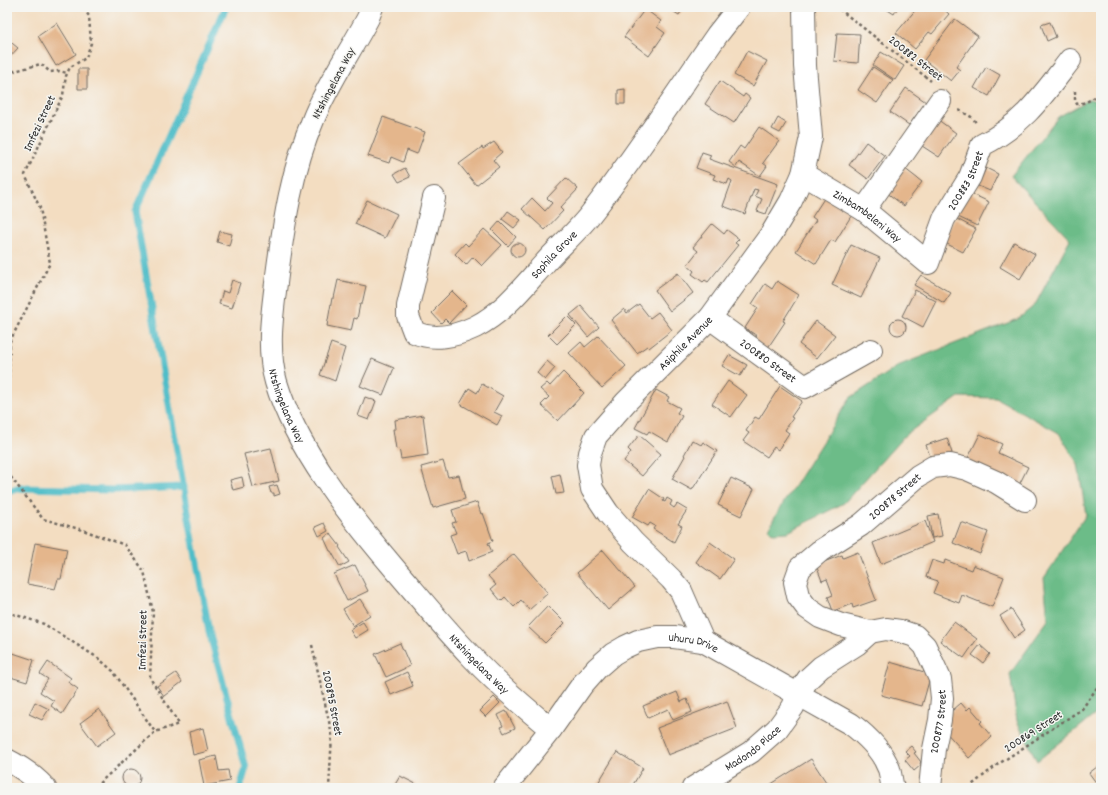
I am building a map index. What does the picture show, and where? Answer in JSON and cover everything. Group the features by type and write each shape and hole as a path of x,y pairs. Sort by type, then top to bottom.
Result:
{"street":[{"name":"Ntshingelana Way","path":"372,7 368,18 326,92 301,150 288,204 272,312 271,350 276,381 287,414 307,451 342,505 469,655 508,693 551,729"},
{"name":"Sophila Grove","path":"434,198 409,299 408,316 414,332 422,336 438,337 453,335 475,327 492,316 512,299 592,212 717,35 739,7"},
{"name":"Asiphile Avenue","path":"703,642 681,591 671,579 633,542 608,513 592,489 588,465 590,453 596,436 626,402 710,318 772,233 791,201 802,174 811,138 805,66 804,7"},
{"name":"200883 Street","path":"928,263 944,219 970,177 982,145 998,137 1026,115 1070,60"},
{"path":"864,210 940,100"},
{"name":"Zimbambeleni Way","path":"802,174 864,210 928,263"},
{"name":"200880 Street","path":"710,318 806,388 871,350"},
{"name":"200878 Street","path":"798,596 795,582 800,568 808,560 861,525 918,476 933,467 950,465 967,470 996,482 1025,500"},
{"name":"200877 Street","path":"798,596 807,608 820,617 841,625 870,632 886,629 900,631 915,636 924,646 940,679 942,698 940,720 934,748 930,788"},
{"path":"798,694 808,679 821,668 857,644 870,632"},
{"name":"Uhuru Drive","path":"504,788 551,729 582,685 597,668 613,654 625,647 638,641 658,637 674,637 703,642 851,724 865,734 877,748 889,769 893,788"},
{"name":"Madondo Place","path":"693,788 751,752 777,729 793,707 798,694"},
{"path":"7,760 38,780 45,788"}],"path":[{"path":"7,73 41,64 50,72 67,73 70,67 86,58 91,43 89,16 82,7"},
{"name":"200882 Street","path":"834,7 838,8 946,92 940,100 973,118 980,130 982,145"},
{"name":"Imfezi Street","path":"7,414 10,342 50,264 40,208 25,175 63,95 67,73"},
{"path":"1049,87 1058,89 1071,86 1074,87 1075,101 1078,104 1085,104 1099,94 1101,90"},
{"name":"Imfezi Street","path":"7,472 43,518 125,545 144,571 153,612 150,678 179,724 155,732 94,788"},
{"path":"7,612 44,624 98,658 113,670 155,732"},
{"name":"200895 Street","path":"312,645 332,735 330,788"},
{"name":"200869 Street","path":"968,788 997,764 1082,709 1101,682"}],"green space":[{"path":"1090,99 1101,103 1101,710 1037,761 1017,721 1010,674 1048,620 1044,578 1086,515 1078,464 1059,433 996,398 959,397 905,435 844,503 788,532 773,533 769,529 774,518 850,398 900,365 1018,319 1035,305 1070,239 1011,176 1058,117"}],"building":[{"path":"666,7 684,7 679,15"},
{"path":"883,7 898,7 894,14"},
{"path":"918,7 941,7 949,14 932,34 929,32 915,49 896,33"},
{"path":"645,9 661,21 657,27 665,33 649,56 624,37"},
{"path":"955,19 978,36 956,67 960,70 951,81 924,60"},
{"path":"1050,22 1056,37 1047,41 1041,25"},
{"path":"57,23 76,54 56,66 38,36"},
{"path":"837,33 860,34 858,63 834,61"},
{"path":"7,39 18,48 7,60"},
{"path":"747,51 767,61 753,86 734,75"},
{"path":"881,52 904,66 895,80 873,65"},
{"path":"873,67 893,80 877,103 858,90"},
{"path":"986,67 1000,75 989,96 974,88"},
{"path":"78,69 87,69 87,89 78,89"},
{"path":"720,81 743,97 745,94 750,98 734,123 705,104"},
{"path":"906,88 926,102 909,125 890,112"},
{"path":"625,89 625,104 618,104 618,90"},
{"path":"383,117 425,132 417,154 407,150 403,162 391,157 389,163 368,156"},
{"path":"778,118 786,123 780,133 772,129"},
{"path":"937,119 956,133 939,157 919,144"},
{"path":"759,127 779,141 763,163 767,166 760,176 739,162 736,167 729,162 740,146 744,149"},
{"path":"494,142 502,152 493,160 499,167 476,185 459,164 482,147 483,149"},
{"path":"866,142 885,156 868,179 849,165"},
{"path":"702,152 711,155 709,159 778,184 766,214 757,211 762,199 755,196 758,190 754,189 745,214 723,206 732,181 729,179 727,184 713,179 715,175 696,168"},
{"path":"405,168 410,177 399,182 394,174"},
{"path":"904,168 922,182 904,206 886,192"},
{"path":"986,168 998,174 990,191 978,186"},
{"path":"566,178 578,189 560,208 563,211 545,230 522,209 532,198 545,211 552,203 547,198"},
{"path":"968,192 989,202 977,226 956,216"},
{"path":"825,197 853,213 835,242 831,240 816,264 796,251 816,220 812,217"},
{"path":"367,200 397,214 385,238 355,224"},
{"path":"508,211 521,220 514,228 502,219"},
{"path":"955,218 976,229 963,252 943,242"},
{"path":"500,221 516,237 508,246 492,230"},
{"path":"712,224 724,234 727,230 739,239 735,243 738,245 708,282 705,280 703,282 692,274 694,271 687,265 698,251 693,247"},
{"path":"484,229 502,245 482,266 473,257 466,265 455,254 465,243 468,246"},
{"path":"220,231 232,234 229,246 217,242"},
{"path":"1014,242 1035,254 1020,279 1000,267"},
{"path":"515,243 521,243 525,247 525,253 521,257 515,257 511,253 511,247"},
{"path":"851,245 880,258 861,298 832,285"},
{"path":"678,273 693,293 670,311 655,290"},
{"path":"921,275 951,293 944,303 914,285"},
{"path":"232,280 240,283 232,308 219,304 223,291 228,293"},
{"path":"338,280 366,286 357,319 354,318 351,331 327,326 332,298 334,298"},
{"path":"777,281 799,295 783,321 785,322 767,349 754,341 757,336 745,328 758,308 752,304 765,284 772,289"},
{"path":"915,290 936,301 923,327 902,316"},
{"path":"452,291 466,305 449,323 445,319 441,323 432,313"},
{"path":"639,304 650,318 658,312 672,330 649,348 647,346 637,353 611,320 624,309 627,313"},
{"path":"581,306 599,327 588,337 570,315"},
{"path":"567,316 576,325 557,344 548,335"},
{"path":"898,319 905,324 906,327 901,334 898,335 891,330 890,327 895,320"},
{"path":"816,321 835,335 817,358 799,344"},
{"path":"598,336 626,366 602,388 569,353 581,342 585,347"},
{"path":"331,343 345,348 335,381 320,375"},
{"path":"729,355 747,365 740,376 722,366"},
{"path":"372,359 394,368 383,395 360,386"},
{"path":"547,361 555,368 545,380 537,373"},
{"path":"563,372 584,393 558,421 541,405 549,397 540,389 547,383 550,386"},
{"path":"728,381 747,395 731,417 712,404"},
{"path":"482,384 503,396 494,412 502,416 497,425 460,404 469,388 477,393"},
{"path":"780,386 802,401 791,417 793,418 785,430 789,433 778,450 774,447 767,457 743,441 749,433 746,431 755,417 759,419"},
{"path":"656,390 669,397 667,401 680,408 677,413 682,416 668,442 649,431 647,434 635,428"},
{"path":"365,397 376,401 369,420 358,416"},
{"path":"423,415 428,455 401,459 399,448 396,449 393,429 396,429 395,420"},
{"path":"980,434 1002,444 998,453 1028,467 1017,489 965,464"},
{"path":"639,435 661,454 642,476 624,461 631,452 628,449"},
{"path":"947,438 952,453 931,459 926,445"},
{"path":"692,440 701,445 703,442 717,451 692,490 672,479"},
{"path":"271,448 279,481 253,487 244,454"},
{"path":"443,461 448,477 459,475 465,499 433,508 421,467"},
{"path":"560,474 564,493 556,494 552,476"},
{"path":"242,477 244,487 233,490 230,480"},
{"path":"731,478 754,489 741,516 718,505"},
{"path":"277,485 280,494 274,496 274,493 271,493 269,487"},
{"path":"649,489 664,499 663,501 665,502 667,498 672,501 670,505 674,508 677,504 687,510 678,524 682,526 674,542 653,529 655,526 650,523 648,526 632,517"},
{"path":"477,502 481,514 483,513 493,541 488,543 492,552 469,561 466,551 457,554 450,535 456,533 452,523 456,522 452,510"},
{"path":"938,514 942,536 932,538 928,516"},
{"path":"925,521 933,542 881,564 873,543"},
{"path":"961,522 988,532 980,554 953,543"},
{"path":"324,523 328,531 319,536 315,527"},
{"path":"330,533 340,546 339,547 349,562 340,567 324,538"},
{"path":"710,542 734,559 720,579 696,562"},
{"path":"35,543 67,549 61,579 58,579 55,589 27,584"},
{"path":"603,550 635,587 608,610 577,573"},
{"path":"858,552 876,600 853,608 852,604 833,611 828,597 833,595 827,579 822,581 816,565 842,555 843,558"},
{"path":"514,554 548,593 529,610 521,600 514,607 505,597 501,601 491,589 496,585 488,576"},
{"path":"932,560 944,564 945,560 971,570 973,565 1004,577 992,607 962,595 959,603 933,593 938,581 926,577"},
{"path":"355,565 368,591 347,601 334,574"},
{"path":"360,599 370,615 353,626 343,609"},
{"path":"548,606 565,623 545,643 528,627"},
{"path":"1011,609 1025,630 1014,638 1000,616"},
{"path":"363,622 368,630 355,638 350,630"},
{"path":"954,622 977,639 964,658 940,641"},
{"path":"400,643 410,666 386,677 375,654"},
{"path":"980,645 990,654 983,663 972,655"},
{"path":"7,651 34,660 27,682 7,676"},
{"path":"48,662 71,678 68,682 78,689 62,714 51,706 54,701 40,692 48,679 40,674"},
{"path":"890,662 931,674 922,706 881,695"},
{"path":"407,672 413,686 391,695 385,682"},
{"path":"176,673 182,682 164,696 157,686"},
{"path":"677,692 681,702 687,699 692,712 673,720 668,709 648,718 643,706"},
{"path":"494,697 500,703 486,717 480,711"},
{"path":"727,701 737,728 668,755 657,728"},
{"path":"35,702 49,709 42,720 29,714"},
{"path":"961,703 967,710 970,707 982,721 980,723 992,737 969,758 945,731 951,726 944,718"},
{"path":"99,709 116,732 97,746 80,723"},
{"path":"506,711 515,728 504,733 501,727 503,726 498,715"},
{"path":"203,728 208,751 193,755 189,732"},
{"path":"911,746 921,762 921,765 914,771 905,760 910,756 905,751"},
{"path":"617,752 643,768 631,788 595,788"},
{"path":"216,756 219,771 228,770 230,781 204,786 199,760"},
{"path":"811,759 828,785 822,788 765,788"},
{"path":"1101,764 1101,788 1100,788 1089,773"},
{"path":"131,769 137,772 140,778 137,784 131,787 125,784 122,778 125,772"},
{"path":"400,776 416,784 414,788 393,788"}],"waterway":[{"path":"226,7 135,212 209,631 246,768 240,788"},
{"path":"7,492 20,488 113,490 184,487"}]}
